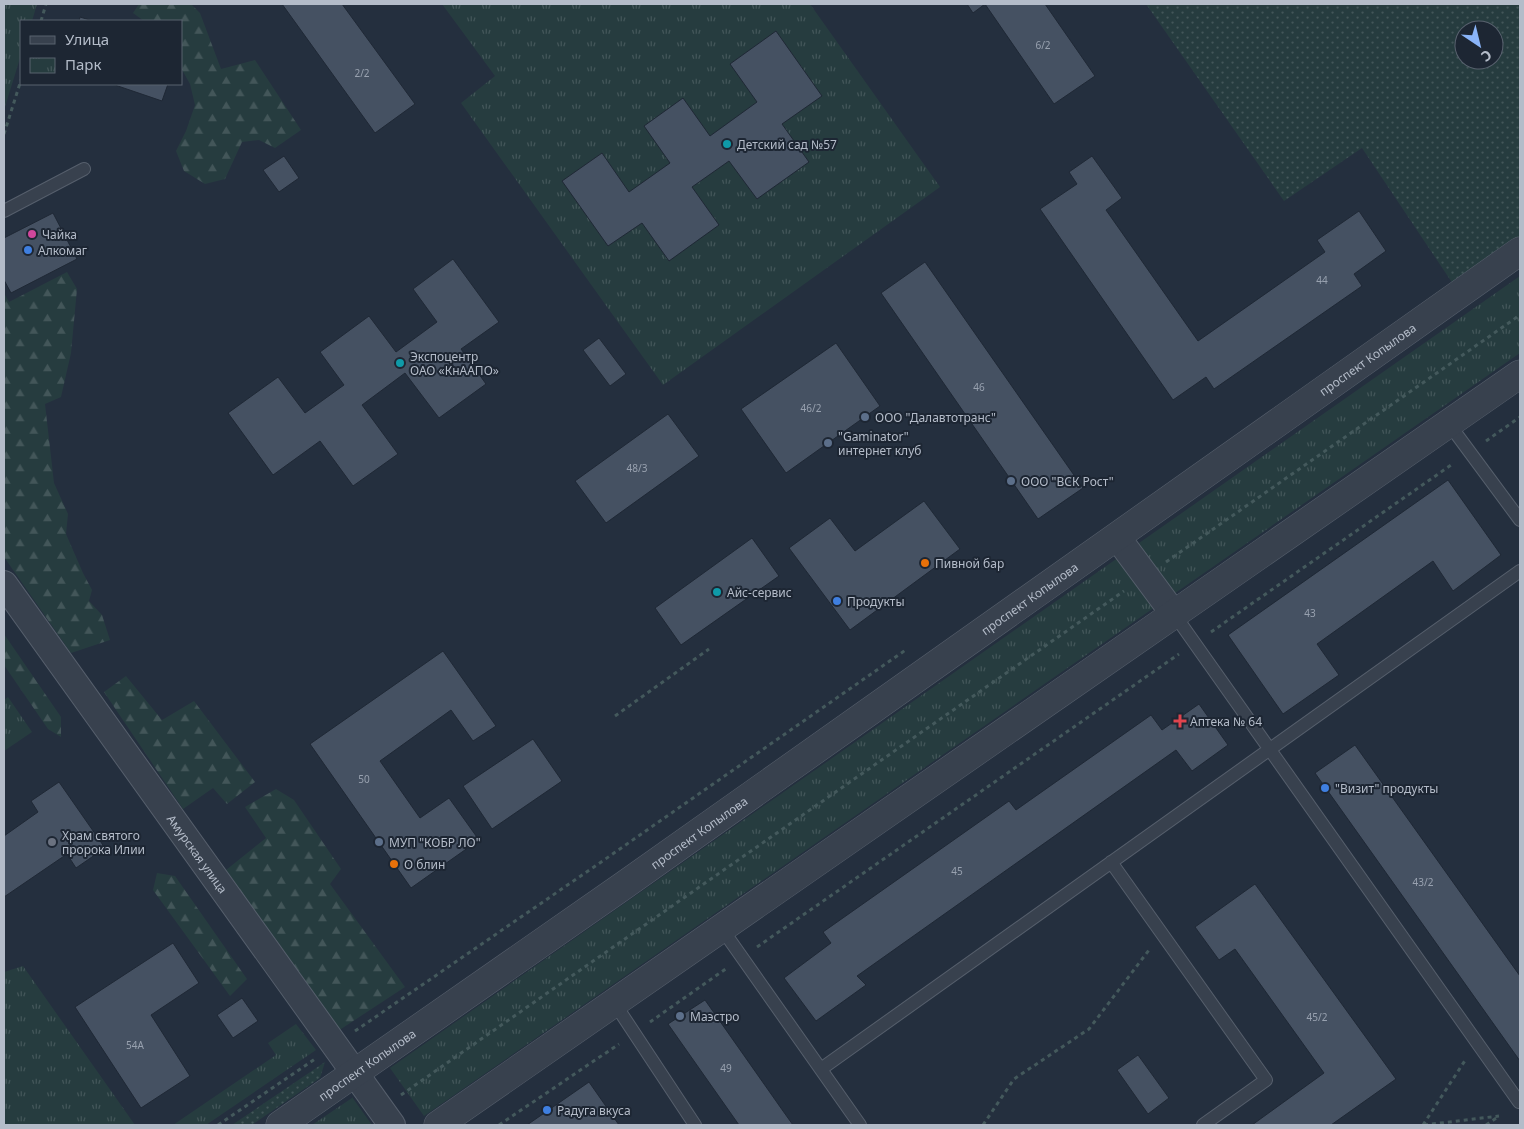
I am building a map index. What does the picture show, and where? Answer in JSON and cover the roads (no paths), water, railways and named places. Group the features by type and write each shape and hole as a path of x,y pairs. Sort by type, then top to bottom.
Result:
{"street":[{"name":"проспект Копылова","path":"280,1125 623,886 1520,251"},
{"path":"438,1125 615,1004 1520,374"},
{"path":"1117,536 1174,614"},
{"name":"Амурская улица","path":"4,584 387,1117"}],"lane":[{"path":"4,211 84,169"},
{"path":"1449,424 1520,520"},
{"path":"821,1069 1520,571"},
{"path":"1174,614 1519,1102"},
{"path":"1111,862 1266,1080 1203,1125"},
{"path":"722,929 860,1125"},
{"path":"615,1004 695,1125"}],"place":[{"name":"Детский сад №57","path":"727,144"},
{"name":"Чайка","path":"32,234"},
{"name":"Алкомаг","path":"28,250"},
{"name":"Экспоцентр ОАО «КнААПО»","path":"400,363"},
{"name":"ООО \"Далавтотранс\"","path":"865,417"},
{"name":"\"Gaminator\" интернет клуб","path":"828,443"},
{"name":"ООО \"ВСК Рост\"","path":"1011,481"},
{"name":"Пивной бар","path":"925,563"},
{"name":"Айс-сервис","path":"717,592"},
{"name":"Продукты","path":"837,601"},
{"name":"Аптека № 64","path":"1180,721"},
{"name":"\"Визит\" продукты","path":"1325,788"},
{"name":"Храм святого пророка Илии","path":"52,842"},
{"name":"МУП \"КОБР ЛО\"","path":"379,842"},
{"name":"О блин","path":"394,864"},
{"name":"Маэстро","path":"680,1016"},
{"name":"Радуга вкуса","path":"547,1110"}]}
